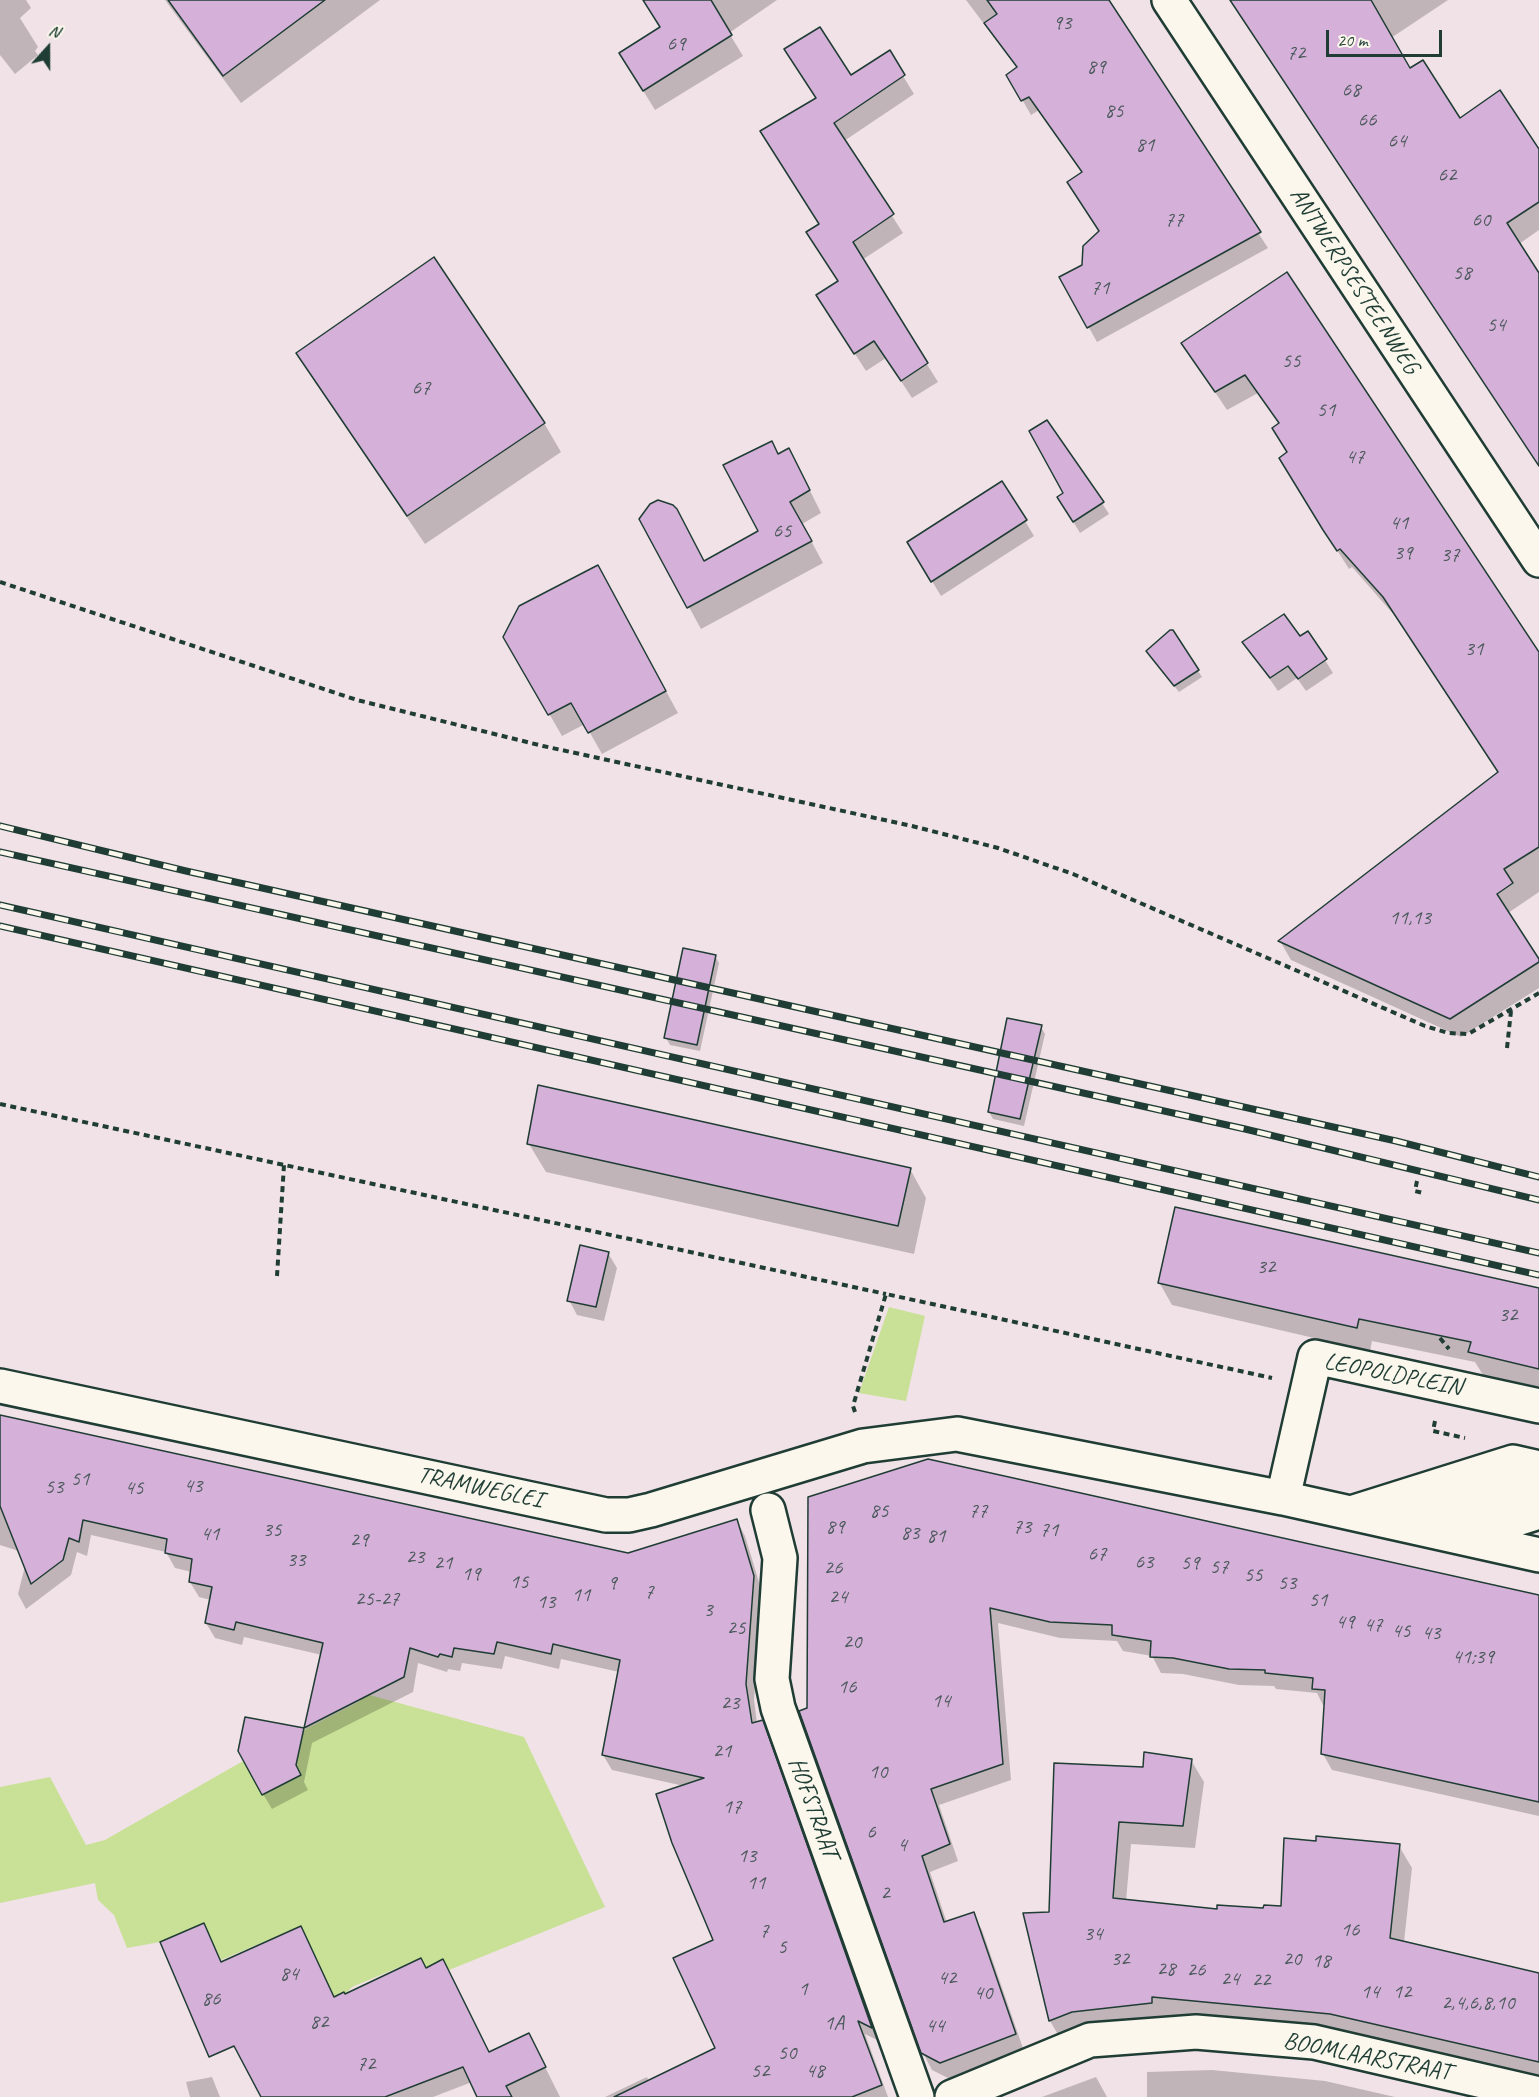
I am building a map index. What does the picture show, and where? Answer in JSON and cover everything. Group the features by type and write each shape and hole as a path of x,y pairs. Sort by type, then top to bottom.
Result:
{"street":[{"name":"ANTWERPSESTEENWEG","path":"1169,0 1539,560"},
{"name":"LEOPOLDPLEIN","path":"1283,1498 1311,1371 1539,1406"},
{"name":"TRAMWEGLEI","path":"0,1386 606,1515 629,1515 651,1510 863,1446 957,1434 1283,1498"},
{"path":"1352,1513 1513,1462 1539,1468"},
{"path":"1406,1525 1539,1483"},
{"path":"1283,1498 1459,1537 1530,1548"},
{"name":"HOFSTRAAT","path":"768,1510 780,1558 772,1679 778,1708 917,2097"},
{"path":"1459,1537 1539,1512"},
{"name":"BOOMLAARSTRAAT","path":"952,2097 1090,2040 1196,2032 1314,2042 1539,2094"}],"path":[{"path":"0,582 357,700 543,746 912,826 998,848 1072,874 1414,1022 1448,1033 1468,1034 1539,993"},
{"path":"1507,1048 1511,1010"},
{"path":"0,1104 886,1294 1311,1371"},
{"path":"277,1276 284,1165"},
{"path":"1417,1181 1415,1191 1423,1193"},
{"path":"863,1446 853,1406 886,1294"}],"green space":[{"path":"889,1307 925,1316 906,1401 859,1393"},
{"path":"362,1693 524,1737 605,1907 449,1970 443,1959 426,1968 421,1958 334,1997 301,1926 221,1960 204,1923 160,1942 127,1948 114,1915 98,1900 95,1883 0,1903 0,1787 50,1777 86,1845 105,1840 236,1765 360,1701"}],"building":[{"path":"168,0 325,0 223,76"},
{"path":"643,0 711,0 732,35 643,91 619,53 660,27"},
{"path":"987,0 1109,0 1261,232 1087,328 1059,277 1082,265 1083,246 1099,231 1067,182 1082,172 1029,97 1021,101 1006,75 1017,67 984,23 997,14"},
{"path":"1230,0 1371,0 1410,68 1423,60 1460,118 1500,90 1539,149 1539,202 1507,223 1539,273 1539,466"},
{"path":"820,27 851,75 890,50 905,75 834,123 894,214 853,242 928,363 901,381 874,341 854,354 816,295 838,281 806,232 819,224 760,131 816,98 784,49"},
{"path":"434,257 545,423 407,516 296,353"},
{"path":"1287,272 1539,652 1539,847 1504,869 1513,883 1497,894 1539,962 1450,1019 1278,941 1498,772 1383,597 1340,549 1337,551 1323,530 1279,458 1287,452 1272,428 1279,423 1245,375 1215,392 1181,343"},
{"path":"1047,420 1104,502 1073,522 1057,497 1063,493 1029,431"},
{"path":"772,441 778,454 789,448 810,490 790,502 812,541 687,608 639,519 650,504 658,500 673,505 704,561 758,531 723,465"},
{"path":"1002,481 1027,520 931,582 907,542"},
{"path":"598,565 666,691 588,733 571,703 548,715 503,637 519,606"},
{"path":"1284,614 1300,636 1308,631 1327,659 1298,679 1288,666 1270,678 1242,642"},
{"path":"1170,630 1173,630 1199,670 1174,686 1146,651"},
{"path":"683,948 716,955 697,1045 664,1038"},
{"path":"1007,1018 1042,1025 1020,1119 988,1112"},
{"path":"538,1085 911,1168 898,1226 527,1144"},
{"path":"1175,1207 1539,1288 1539,1369 1468,1352 1471,1342 1359,1319 1357,1328 1158,1283"},
{"path":"580,1245 609,1252 596,1307 567,1301"},
{"path":"0,1415 628,1553 737,1519 754,1576 746,1684 752,1723 763,1720 872,2028 858,2021 882,2085 852,2097 614,2097 715,2048 673,1958 713,1940 672,1843 656,1794 704,1778 602,1755 620,1660 553,1644 551,1654 497,1642 494,1654 454,1648 452,1657 440,1654 438,1657 410,1648 404,1677 304,1728 323,1643 236,1622 234,1630 205,1623 212,1587 189,1582 192,1559 165,1553 167,1539 83,1520 79,1542 69,1538 63,1560 31,1584 0,1506"},
{"path":"928,1459 1539,1595 1539,1802 1321,1754 1325,1690 1312,1689 1313,1678 1265,1673 1265,1670 1229,1669 1173,1658 1150,1657 1151,1641 1112,1635 1112,1625 1050,1622 990,1608 1003,1764 931,1789 950,1844 922,1856 944,1922 974,1912 1016,2034 940,2063 921,2053 799,1711 807,1708 808,1497"},
{"path":"245,1717 304,1728 296,1765 301,1775 262,1795 238,1751"},
{"path":"1144,1752 1192,1759 1183,1826 1119,1822 1113,1898 1217,1909 1217,1905 1263,1908 1264,1905 1281,1906 1284,1838 1316,1841 1316,1836 1400,1844 1390,1938 1539,1973 1539,2062 1330,2014 1152,1997 1152,2003 1072,2012 1049,2021 1023,1913 1049,1912 1054,1763 1143,1767"},
{"path":"204,1923 221,1962 301,1926 334,1997 421,1958 426,1968 443,1959 489,2052 529,2033 546,2067 506,2086 512,2097 477,2097 463,2067 385,2097 261,2097 234,2046 209,2057 160,1942"}],"railway":[{"path":"0,826 186,871 1396,1141 1539,1177"},
{"path":"0,852 1245,1129 1539,1200"},
{"path":"0,905 1539,1253"},
{"path":"0,926 1539,1275"}]}
